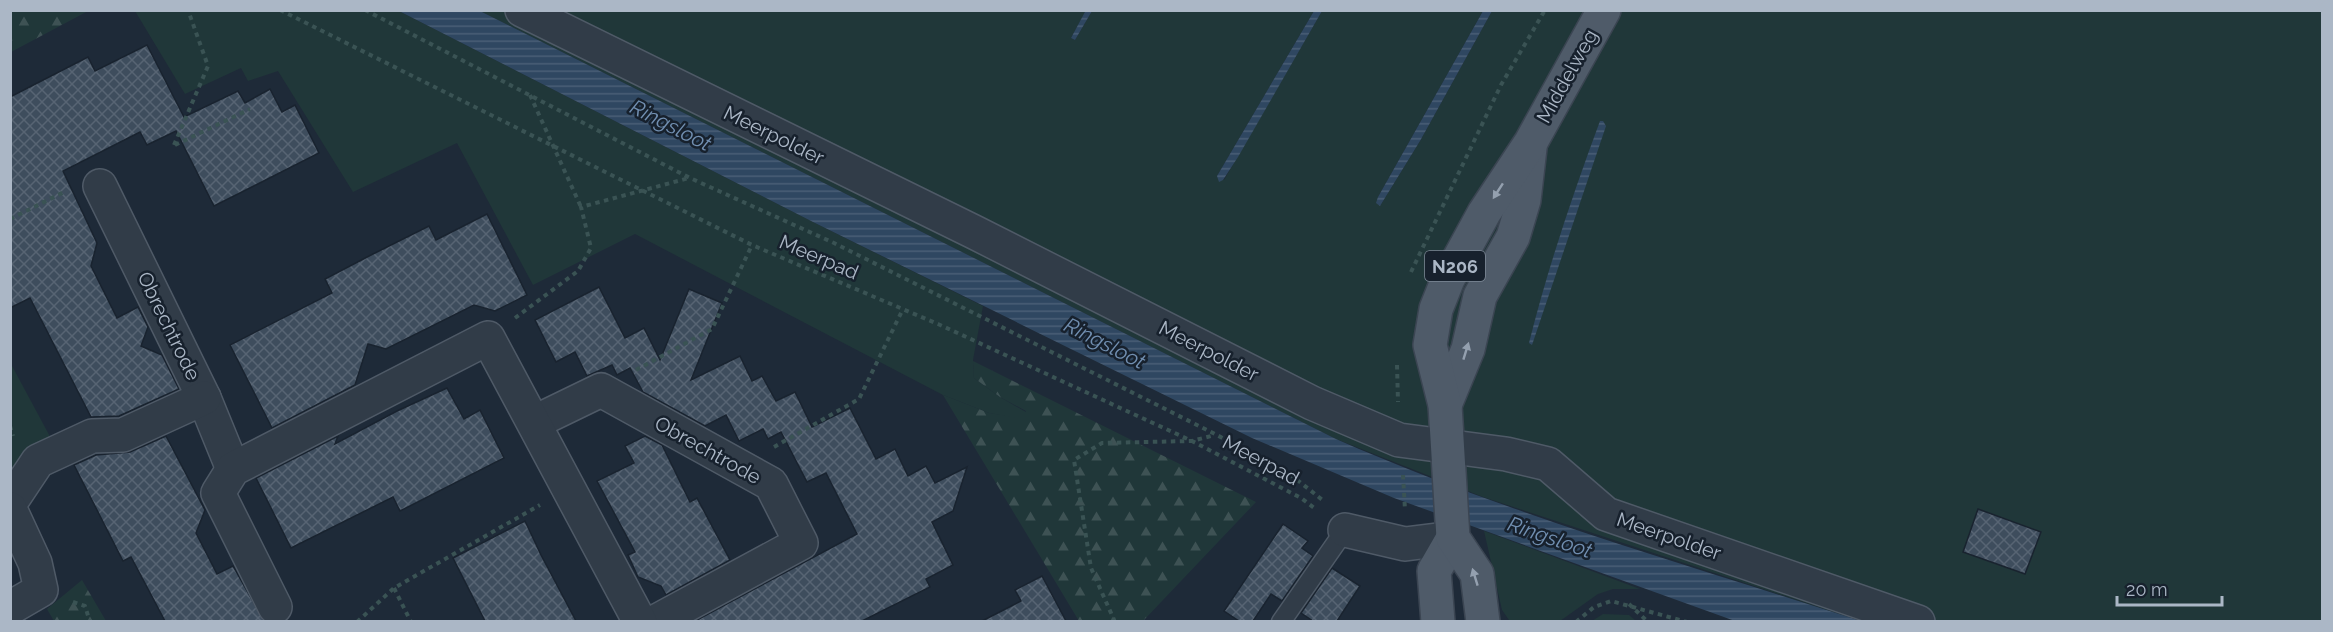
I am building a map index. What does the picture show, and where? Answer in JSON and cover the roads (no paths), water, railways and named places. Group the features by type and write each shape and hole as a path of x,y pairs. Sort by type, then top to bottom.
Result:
{"main road":[{"name":"Middelweg","path":"1449,446 1445,405 1468,349 1480,296 1513,237 1524,200 1530,142 1604,10"},
{"name":"N206","path":"1449,446 1452,533"},
{"path":"1438,621 1434,571 1452,533"},
{"path":"1452,533 1477,574 1483,621"}],"street":[{"name":"Meerpolder","path":"522,10 974,232 1312,403 1399,440 1506,454 1548,464 1606,514 1918,621"},
{"name":"Obrechtrode","path":"100,186 204,398 233,469"},
{"path":"275,607 218,493 233,469 488,338 640,621"},
{"name":"Obrechtrode","path":"535,422 600,390 771,484 801,543 655,621"},
{"path":"10,502 38,461 92,436 123,435 204,398"},
{"path":"10,509 35,563 41,590 10,608"},
{"path":"1340,520 1405,544 1452,533"}],"lane":[{"path":"1281,621 1340,520"}],"water":[{"path":"1086,10 1092,11 1075,40 1071,38"},
{"name":"Ringsloot","path":"399,11 480,11 1336,439 1400,466 1530,514 1861,621 1735,621 1394,498 1252,438 813,222"},
{"path":"1314,11 1322,11 1238,157 1223,180 1219,182 1217,176"},
{"path":"1483,11 1492,11 1420,141 1380,206 1376,203 1378,197"},
{"path":"1600,121 1603,121 1606,126 1532,345 1529,343 1553,259"}]}
